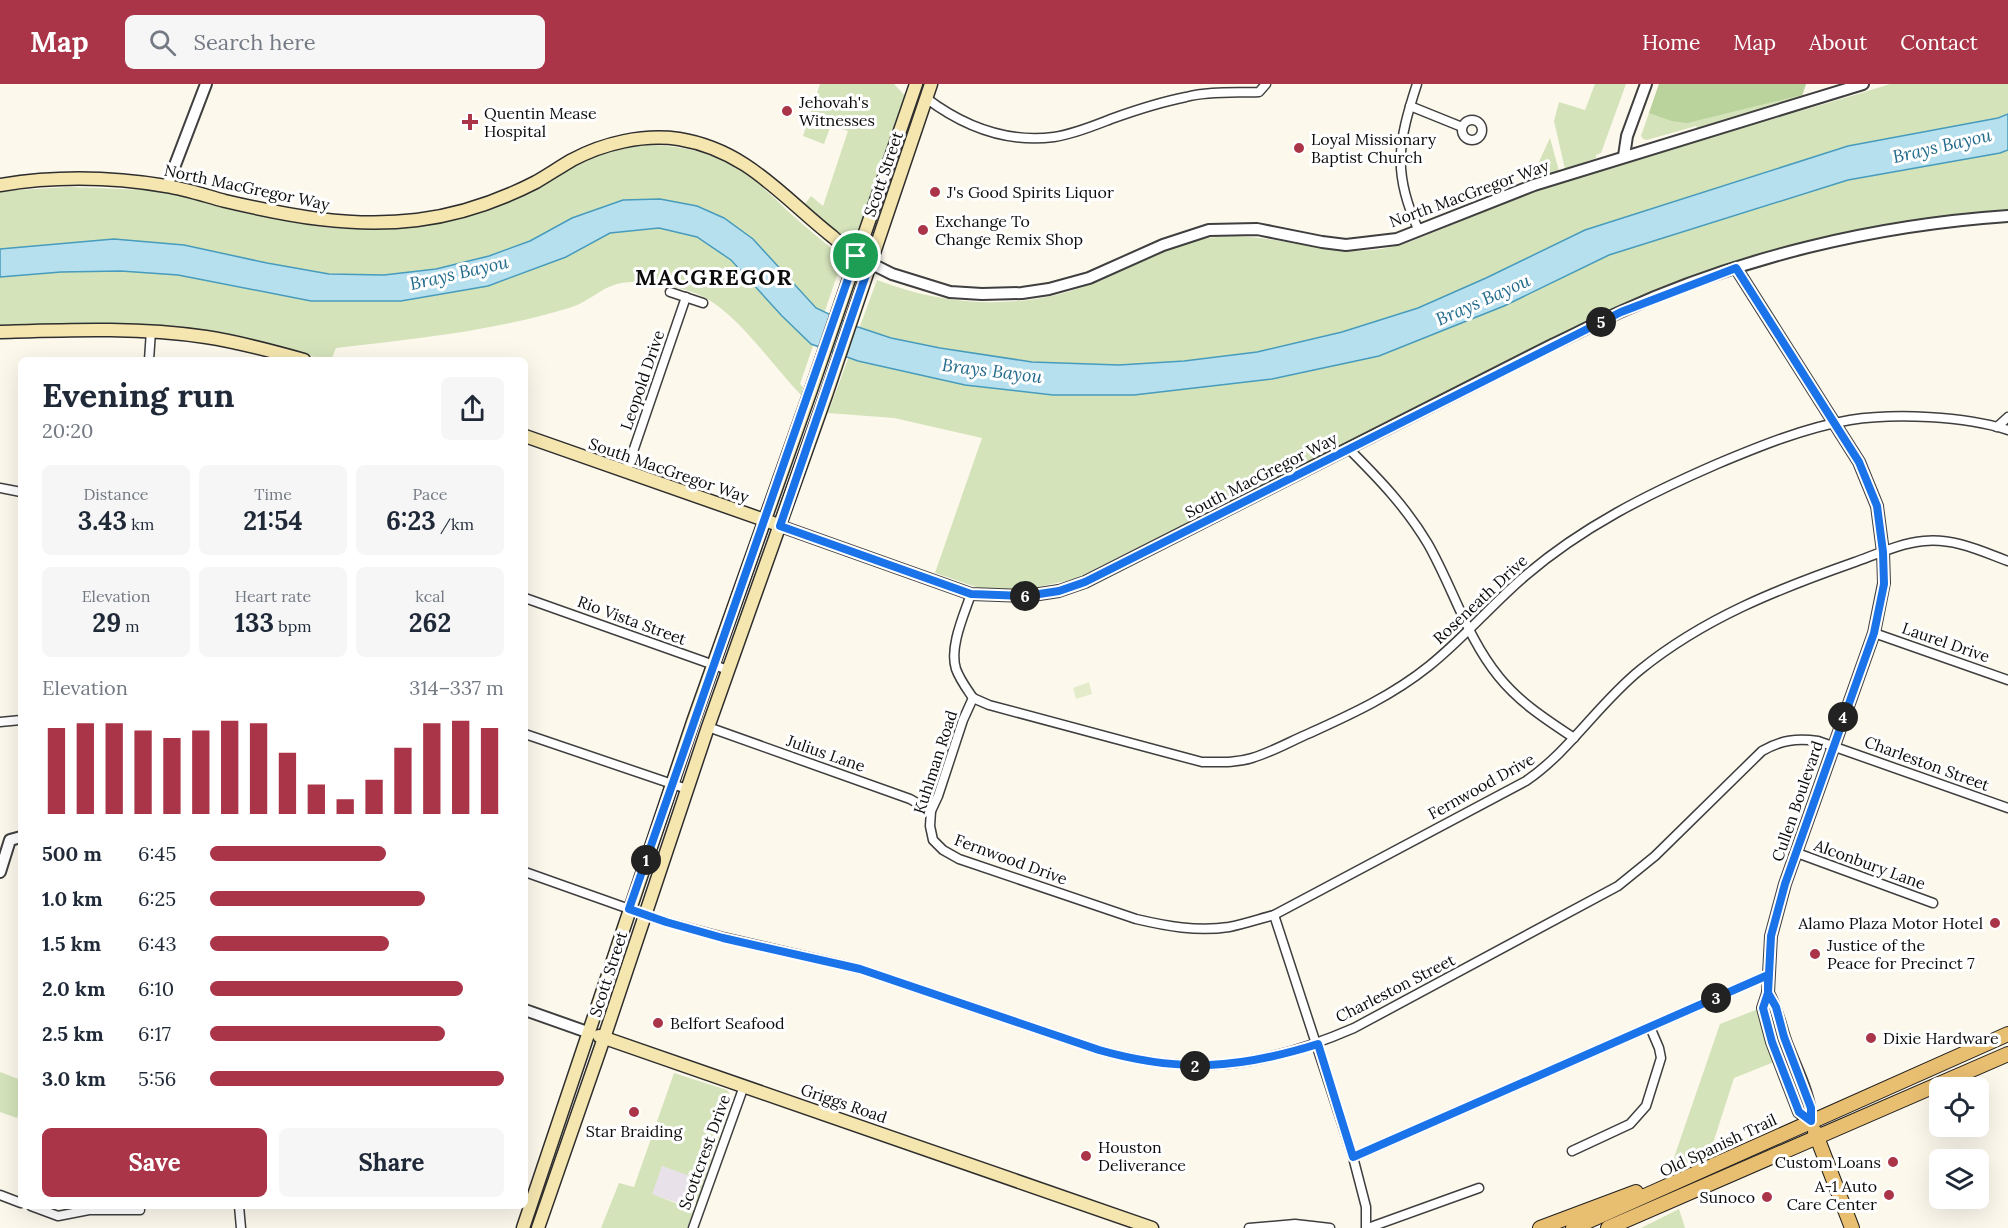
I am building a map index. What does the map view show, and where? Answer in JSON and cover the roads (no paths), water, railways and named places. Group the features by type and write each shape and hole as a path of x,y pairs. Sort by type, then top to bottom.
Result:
{"main road":[{"name":"Scott Street","path":"538,1228 708,727 826,395 931,84"},
{"name":"Scott Street","path":"523,1228 590,1033 629,909 848,283 913,86"},
{"name":"North MacGregor Way","path":"0,184 93,180 167,186 294,217 343,222 403,221 455,213 480,205 536,182 574,159 599,148 619,142 654,137 703,144 734,157 757,171 794,206 856,256 870,263"},
{"path":"0,332 91,329 151,331 207,337 293,357"},
{"name":"South MacGregor Way","path":"528,437 780,526"},
{"name":"Griggs Road","path":"590,1033 1152,1228"},
{"name":"Old Spanish Trail","path":"1573,1228 2008,1034"},
{"name":"Old Spanish Trail","path":"1608,1228 2008,1054"},
{"path":"1917,1074 1924,1091"},
{"name":"Cullen Boulevard","path":"1811,1121 1852,1228"},
{"path":"1540,1228 1638,1191 1672,1184 1681,1197"},
{"path":"1632,1228 1668,1203"}],"street":[{"path":"167,186 206,84"},
{"path":"913,86 941,109 970,126 994,133 1054,137 1079,131 1151,105 1189,96 1259,92 1266,84"},
{"path":"1417,84 1403,131 1400,158 1402,188 1419,231"},
{"path":"1624,156 1627,135 1646,84"},
{"name":"North MacGregor Way","path":"870,263 910,280 950,292 1022,293 1089,279 1163,245 1209,230 1257,229 1346,245 1397,239 1534,185 1863,84"},
{"path":"1410,106 1462,127"},
{"name":"South MacGregor Way","path":"780,526 971,594 1026,596 1059,591 1085,582 1621,312 1736,268 1817,245 1891,230 2008,216"},
{"name":"Cullen Boulevard","path":"1736,268 1859,462 1877,506 1883,552 1884,584 1874,633 1785,884 1771,936 1768,993 1763,1008 1772,1042 1799,1112 1811,1121"},
{"path":"670,292 703,303"},
{"name":"Leopold Drive","path":"626,472 686,297"},
{"path":"149,357 151,331"},
{"path":"1997,427 2008,417"},
{"name":"Roseneath Drive","path":"973,698 1000,708 1192,760 1226,762 1250,759 1326,726 1398,690 1431,665 1525,576 1610,516 1663,488 1750,450 1834,423 1869,418 1942,419 2008,430"},
{"path":"1349,449 1400,502 1428,545 1482,654 1513,693 1574,738"},
{"path":"0,488 18,491"},
{"name":"Fernwood Drive","path":"933,840 943,850 960,860 1136,919 1164,926 1199,929 1228,927 1274,915 1526,781 1546,767 1623,684 1639,670 1690,633 1747,604 1909,543 1942,540 1965,545 2008,561"},
{"name":"Kuhlman Road","path":"933,840 930,826 931,811 973,698 962,683 955,666 957,635 971,594"},
{"name":"Rio Vista Street","path":"528,599 728,670"},
{"name":"Laurel Drive","path":"1874,633 2008,680"},
{"path":"0,722 18,720"},
{"name":"Julius Lane","path":"708,727 910,799 931,811"},
{"path":"528,735 687,789"},
{"name":"Charleston Street","path":"528,873 645,915 723,938 860,969 1128,1059 1168,1065 1200,1066 1275,1057 1318,1044 1354,1028 1618,886 1655,855 1762,751 1775,743 1804,739 1833,746 2008,808"},
{"path":"0,872 10,838"},
{"name":"Alconbury Lane","path":"1797,853 1933,903"},
{"path":"1274,915 1353,1157 1366,1207 1367,1228 1479,1188"},
{"path":"1353,1157 1768,975"},
{"name":"Griggs Road","path":"528,1011 590,1033"},
{"path":"1572,1151 1630,1124 1646,1106 1661,1058 1650,1027"},
{"name":"Scottcrest Drive","path":"693,1228 744,1086"},
{"path":"0,1195 18,1202"},
{"path":"39,1209 58,1216 89,1210 140,1210"},
{"path":"239,1209 241,1228"},
{"path":"1250,1228 1294,1224 1330,1228"}],"water":[{"name":"Brays Bayou","path":"2008,114 2008,150 1848,180 1609,255 1504,306 1379,356 1272,379 1134,395 1053,395 965,385 858,361 811,344 731,260 697,237 659,228 610,233 566,257 488,286 401,301 311,301 178,275 121,271 61,272 0,277 0,249 114,239 184,245 329,274 384,275 436,269 489,256 530,241 572,218 623,200 660,199 697,206 724,218 753,239 816,308 852,325 891,338 1032,362 1119,365 1184,361 1257,352 1342,332 1418,308 1585,230 1848,146 1998,118"}],"place":[{"name":"Jehovah's Witnesses","path":"787,111"},
{"name":"Quentin Mease Hospital","path":"470,122"},
{"name":"Loyal Missionary Baptist Church","path":"1299,148"},
{"name":"J's Good Spirits Liquor","path":"935,192"},
{"name":"Exchange To Change Remix Shop","path":"923,230"},
{"name":"Alamo Plaza Motor Hotel","path":"1995,923"},
{"name":"Justice of the Peace for Precinct 7","path":"1815,954"},
{"name":"Belfort Seafood","path":"658,1023"},
{"name":"Dixie Hardware","path":"1871,1038"},
{"name":"Star Braiding","path":"634,1112"},
{"name":"Houston Deliverance","path":"1086,1156"},
{"name":"Custom Loans","path":"1893,1162"},
{"name":"A-1 Auto Care Center","path":"1889,1195"},
{"name":"Sunoco","path":"1767,1197"}],"district":[{"name":"MACGREGOR","path":"714,277"}]}
